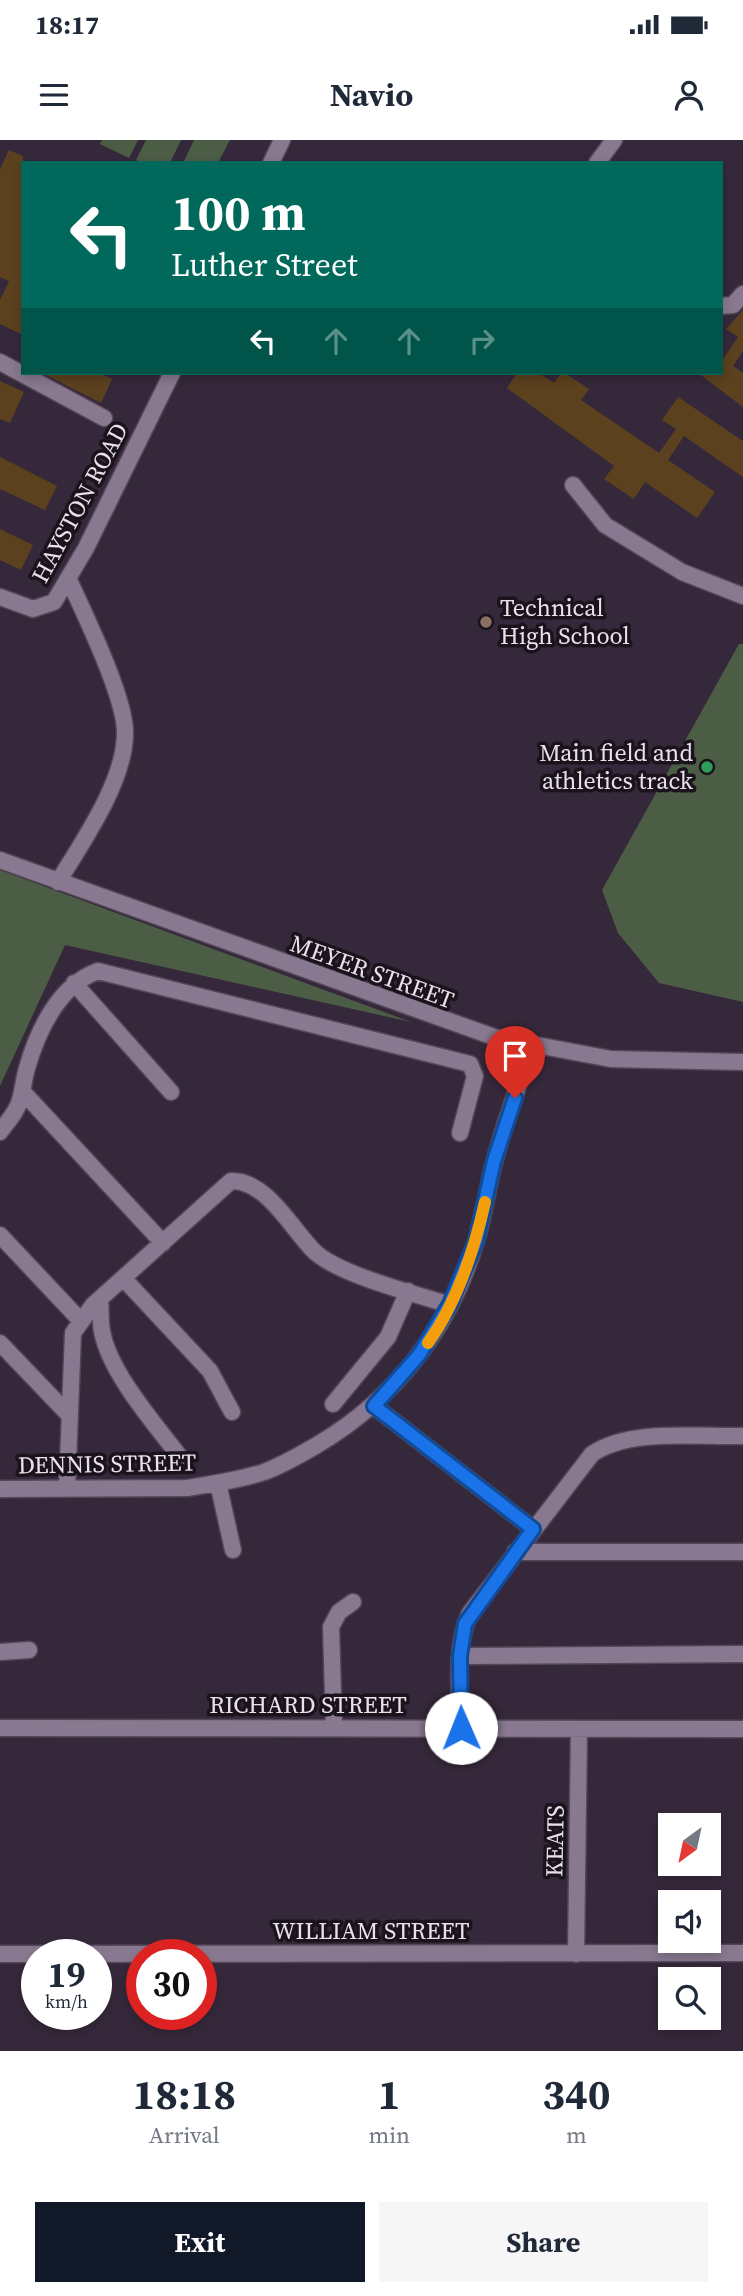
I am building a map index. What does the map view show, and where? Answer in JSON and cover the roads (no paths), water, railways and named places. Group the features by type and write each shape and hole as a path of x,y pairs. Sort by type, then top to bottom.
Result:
{"street":[{"path":"272,161 282,140"},
{"path":"598,161 614,140"},
{"path":"723,306 733,305 743,295"},
{"path":"0,362 21,373"},
{"path":"24,375 104,418"},
{"name":"HAYSTON ROAD","path":"0,597 40,609 54,602 69,580 171,375"},
{"path":"573,485 605,525 682,572 743,596"},
{"path":"58,882 109,791 120,761 125,729 96,639 69,580"},
{"name":"MEYER STREET","path":"0,860 494,1037 611,1059 743,1062"},
{"path":"0,1132 16,1111 31,1056 50,1014 74,983 98,971 470,1064 475,1076 460,1133"},
{"path":"74,983 171,1092"},
{"name":"DENNIS STREET","path":"0,1489 187,1488 218,1483 265,1471 289,1461 343,1429 374,1406 419,1355 450,1304 476,1241 494,1161 521,1077"},
{"path":"22,1091 163,1243"},
{"path":"68,1489 73,1333 80,1320 100,1299 231,1181 241,1181 272,1203 318,1254 408,1291 450,1304"},
{"path":"0,1234 80,1320"},
{"path":"123,1278 210,1371 232,1412"},
{"path":"333,1404 387,1337 408,1291"},
{"path":"100,1299 102,1332 107,1349 141,1405 180,1457"},
{"path":"0,1342 70,1416"},
{"path":"374,1406 533,1529"},
{"path":"461,1728 460,1656 462,1635 470,1613 592,1454 606,1444 628,1438 743,1436"},
{"path":"218,1483 233,1550"},
{"path":"515,1552 743,1552"},
{"path":"334,1728 331,1627 339,1612 352,1602"},
{"path":"0,1652 29,1650"},
{"path":"460,1656 743,1654"},
{"path":"743,1715 743,1729"},
{"name":"RICHARD STREET","path":"0,1728 743,1729"},
{"name":"KEATS","path":"576,1954 579,1729"},
{"name":"WILLIAM STREET","path":"0,1954 743,1953"}],"place":[{"name":"Technical High School","path":"486,622"},
{"name":"Main field and athletics track","path":"707,767"}]}
